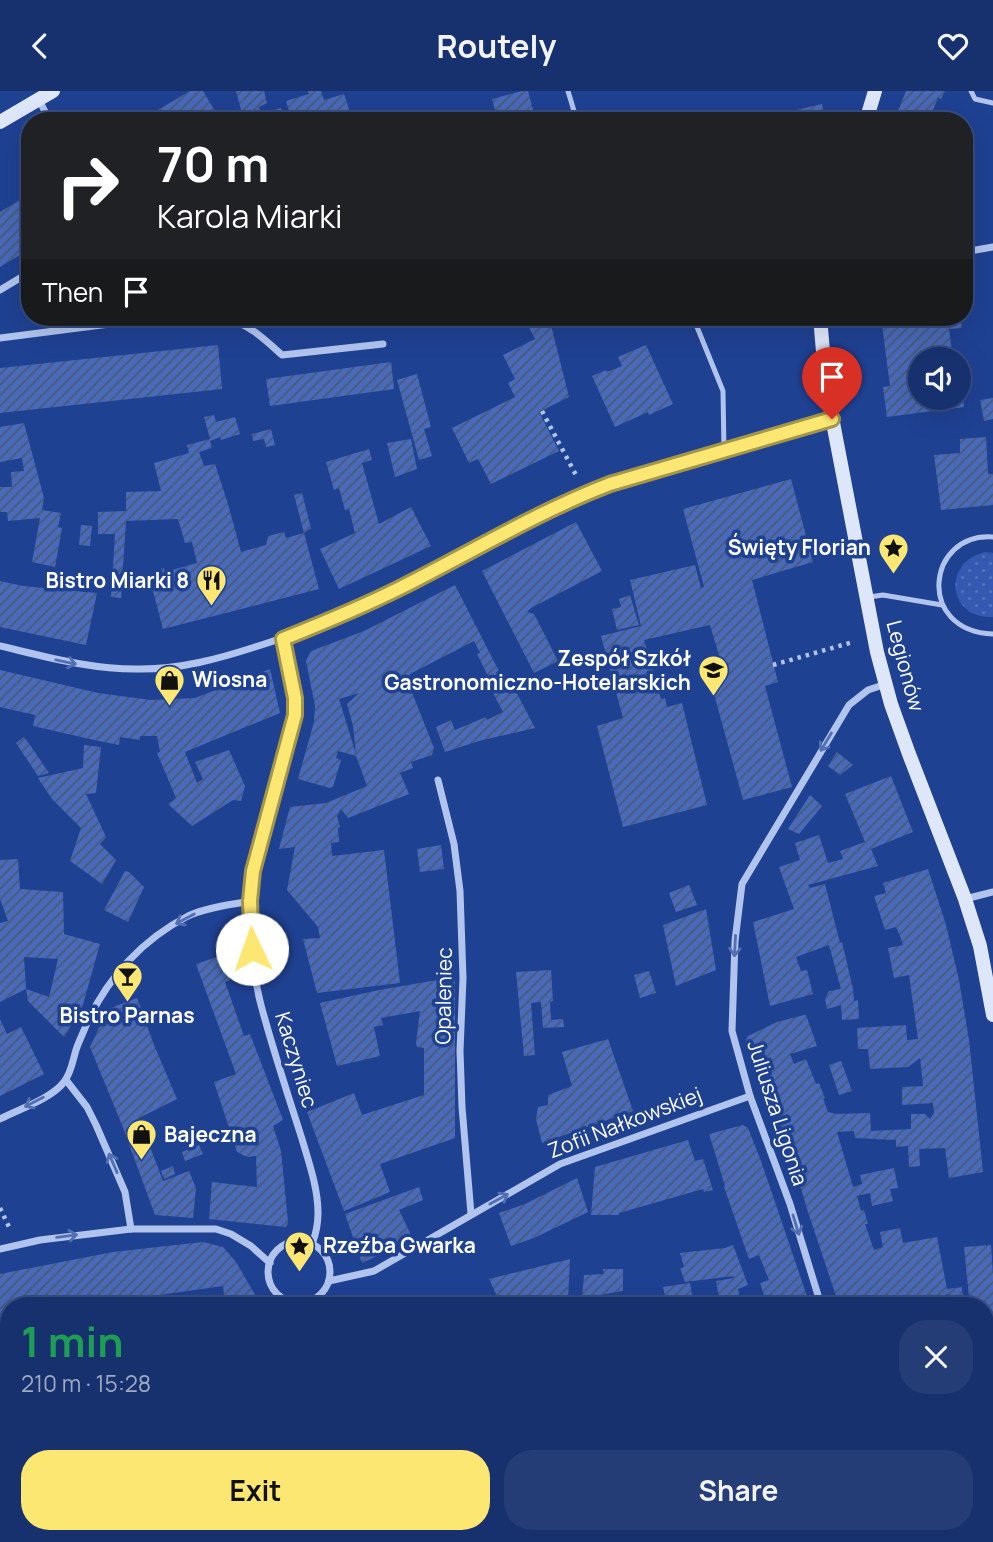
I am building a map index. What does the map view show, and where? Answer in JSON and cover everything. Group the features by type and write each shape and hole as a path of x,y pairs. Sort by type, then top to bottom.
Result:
{"street":[{"path":"0,122 53,91"},
{"path":"869,112 875,91"},
{"path":"39,100 45,112"},
{"path":"973,250 993,247"},
{"path":"0,290 21,277"},
{"path":"0,338 81,326"},
{"path":"247,326 282,355 383,344"},
{"name":"Legionów","path":"821,326 823,366 832,419 866,598 886,684 909,754 965,899 980,946 993,1015"},
{"path":"0,646 90,666 140,670 192,665 283,639 367,604 577,497 610,484 832,419"},
{"name":"Kaczyniec","path":"283,639 294,689 295,715 253,871 250,926 261,1005 316,1195 318,1223 312,1244"},
{"name":"Juliusza Ligonia","path":"819,1297 790,1204 750,1096 732,1031 735,941 742,884 849,705 869,689 886,684"},
{"name":"Opaleniec","path":"439,780 454,844 460,891 463,978 460,1051 471,1214"},
{"path":"965,899 993,892"},
{"path":"0,1119 42,1098 66,1080 91,1014 119,971 135,954 189,916 250,901"},
{"path":"66,1080 87,1107 96,1125 125,1192 131,1229"},
{"name":"Zofii Nałkowskiej","path":"329,1281 374,1271 560,1164 750,1096"},
{"path":"0,1249 40,1240 131,1229 225,1231 251,1246 270,1263"},
{"path":"281,1297 272,1286 270,1263 279,1249 295,1241 312,1244 320,1249 329,1264 329,1281 316,1297"}],"lane":[{"path":"568,91 574,112"},
{"path":"971,91 975,99 993,103"},
{"path":"697,326 723,391 724,451"},
{"path":"993,537 974,538 958,545 947,557 940,572 939,589 942,605 951,618 963,628 978,634 993,634"},
{"path":"866,598 883,595 942,605"}],"path":[{"path":"542,411 577,477"},
{"path":"773,665 857,641"},
{"path":"0,1208 11,1233"}],"green space":[{"path":"985,552 993,553 993,617 978,615 967,609 959,600 956,589 956,578 961,567 971,558"}],"building":[{"path":"190,91 203,91 216,112 154,112"},
{"path":"236,91 264,91 267,103 259,107 260,112 242,112"},
{"path":"308,91 321,91 324,100 344,94 350,112 289,112 286,101 309,94"},
{"path":"528,91 534,112 496,112 492,99"},
{"path":"906,91 945,91 941,99 938,98 932,112 898,112"},
{"path":"822,104 824,112 788,112"},
{"path":"21,199 21,254 0,267 0,212"},
{"path":"528,326 551,326 569,397 539,412 559,451 491,484 478,459 469,463 452,428 515,397 508,383 515,379 503,355 535,339"},
{"path":"882,326 962,326 949,329 951,347 908,347 908,410 941,410 887,417 883,387 890,386"},
{"path":"218,345 222,389 0,413 0,368"},
{"path":"646,345 673,404 615,427 592,376 622,366 618,357"},
{"path":"391,362 394,389 270,406 266,379"},
{"path":"417,374 431,427 424,429 432,456 419,460 397,380"},
{"path":"993,398 993,419 984,421 980,400"},
{"path":"214,415 216,422 235,417 240,434 210,441 212,448 199,452 204,466 215,464 241,552 266,545 268,536 284,532 286,538 304,533 319,589 163,629 149,576 157,574 156,570 164,568 165,572 197,563 192,542 185,543 178,519 126,521 121,598 111,597 115,534 98,534 98,512 126,511 126,492 161,491 154,463 189,453 187,445 210,439 204,417"},
{"path":"24,423 44,498 42,510 61,513 58,527 62,528 55,567 32,562 40,518 8,521 7,512 0,512 0,487 12,487 11,472 24,471 22,458 0,462 0,427"},
{"path":"271,429 275,445 266,447 264,439 253,441 252,434"},
{"path":"986,437 988,474 993,474 993,505 941,510 934,455 960,453 960,439"},
{"path":"411,439 417,469 395,477 387,443"},
{"path":"369,449 372,460 362,463 379,524 411,507 431,546 339,589 320,549 355,533 349,509 345,510 339,488 334,490 326,462"},
{"path":"791,479 813,562 752,580 778,682 765,686 792,787 743,800 708,672 723,669 710,625 644,640 661,699 665,698 667,707 682,703 707,805 623,827 597,726 623,718 601,636 641,626 630,580 695,565 701,588 704,587 683,509"},
{"path":"302,493 311,528 304,533 294,495"},
{"path":"576,522 602,571 527,612 534,614 558,661 534,673 482,571"},
{"path":"81,525 92,526 90,546 79,545"},
{"path":"0,581 23,586 97,593 86,645 0,627"},
{"path":"455,585 507,687 512,684 535,728 445,752 436,727 451,720 455,730 503,712 477,654 480,653 474,641 410,674 409,685 434,748 432,755 411,762 413,768 400,773 409,794 348,818 341,809 337,816 340,827 339,842 331,843 332,856 384,850 400,983 317,993 303,939 320,938 318,927 287,890 295,847 279,849 290,807 326,803 367,786 356,756 338,751 336,758 341,760 333,787 298,779 314,722 315,706 306,661 311,651 364,631","holes":["359,693 347,704 353,726 356,754 339,699"]},
{"path":"630,595 639,625 617,630 612,609 621,607 619,599"},
{"path":"270,669 280,713 185,752 197,783 203,779 195,762 229,750 245,786 241,801 233,800 192,826 168,804 176,798 157,753 160,752 157,736 140,736 140,740 120,737 119,745 33,726 35,715 0,707 0,670 98,693 151,700 195,698"},
{"path":"24,737 49,773 38,776 16,743"},
{"path":"84,745 101,747 96,793 86,794 106,837 100,844 116,860 102,884 70,861 81,828 52,799 38,778 83,768"},
{"path":"837,752 853,765 840,775 828,766"},
{"path":"891,776 913,832 871,849 878,866 808,885 810,888 825,884 840,943 842,942 854,1001 858,1000 859,1019 842,1020 841,1005 827,1009 825,999 829,991 841,989 829,945 796,957 801,971 807,970 813,994 770,1006 753,922 794,909 779,867 800,860 795,843 819,835 828,863 843,859 840,851 865,842 845,794"},
{"path":"810,795 822,806 799,834 788,829"},
{"path":"441,845 444,869 420,872 417,849"},
{"path":"18,859 20,889 63,892 64,934 100,944 82,1008 64,1037 28,1001 26,989 0,1002 0,923 8,921 0,899 0,860","holes":["24,957 58,959 49,997 26,989"]},
{"path":"928,869 946,925 959,980 969,1040 983,1172 949,1178 945,1148 919,1149 920,1166 909,1167 908,1146 896,1147 896,1140 855,1138 854,1131 837,1132 853,1187 862,1184 860,1175 894,1168 898,1188 890,1189 893,1201 872,1206 870,1193 857,1196 861,1211 864,1210 868,1224 865,1224 874,1250 883,1247 880,1232 900,1228 903,1243 937,1237 947,1289 962,1287 963,1297 948,1294 938,1297 836,1297 787,1140 746,1040 748,1036 777,1022 806,1015 817,1046 790,1054 794,1064 806,1059 816,1084 819,1083 828,1112 870,1113 871,1131 911,1129 911,1114 925,1114 930,1119 934,1113 933,1103 902,1105 902,1087 923,1086 920,1058 908,1067 870,1069 868,1049 858,1049 857,1028 906,1025 907,1040 918,1039 909,975 894,978 888,948 903,945 896,927 885,930 874,896 886,893 883,883"},
{"path":"125,871 144,887 128,922 104,910"},
{"path":"689,885 697,905 676,912 669,893"},
{"path":"706,909 716,970 676,986 663,925"},
{"path":"217,957 224,961 230,980 225,982 244,1036 250,1034 283,1120 273,1126 281,1151 288,1222 286,1227 209,1219 212,1182 257,1187 256,1156 247,1157 237,1152 214,1082 236,1074 196,964"},
{"path":"551,970 551,1020 563,1019 564,1027 543,1028 541,1002 531,1003 535,1055 524,1056 516,972"},
{"path":"649,971 656,993 640,998 634,975"},
{"path":"455,977 455,1138 380,1164 390,1192 344,1211 307,1112 354,1093 362,1115 424,1095 424,1048 417,1047 416,1043 420,1011 381,1018 383,1025 374,1027 380,1056 337,1066 320,1003"},
{"path":"137,998 177,1099 139,1118 163,1181 189,1171 196,1188 193,1218 155,1215 90,1047 108,1009"},
{"path":"0,1019 7,1034 21,1027 44,1074 0,1096"},
{"path":"608,1039 633,1111 542,1143 536,1119 538,1107 548,1105 548,1095 572,1086 562,1052"},
{"path":"841,1061 852,1091 839,1095 829,1065"},
{"path":"743,1125 748,1128 807,1297 764,1297 760,1283 769,1280 759,1255 749,1259 709,1134"},
{"path":"688,1140 695,1161 703,1159 713,1190 704,1192 703,1189 619,1215 591,1215 595,1167"},
{"path":"199,1145 203,1154 185,1161 182,1152"},
{"path":"173,1166 175,1174 164,1179 161,1171"},
{"path":"577,1178 588,1212 511,1246 499,1213 525,1204"},
{"path":"419,1187 423,1200 399,1210 413,1239 362,1263 345,1214"},
{"path":"203,1242 223,1247 236,1262 256,1297 218,1297 224,1295 223,1286 145,1297 0,1297 0,1274 113,1252"},
{"path":"733,1245 748,1285 738,1289 740,1297 719,1297 716,1281 734,1278 733,1276 685,1282 680,1268 684,1267 680,1253"},
{"path":"991,1245 993,1297 969,1297 964,1247"},
{"path":"570,1259 568,1297 497,1297 489,1279"},
{"path":"603,1269 623,1269 623,1291 582,1297 584,1275 604,1274"},
{"path":"690,1283 693,1297 665,1297 663,1287"}],"place":[{"name":"Święty Florian","path":"894,575"},
{"name":"Bistro Miarki 8","path":"212,608"},
{"name":"Zespół Szkół Gastronomiczno-Hotelarskich","path":"714,698"},
{"name":"Wiosna","path":"169,707"},
{"name":"Bistro Parnas","path":"127,1003"},
{"name":"Bajeczna","path":"141,1162"},
{"name":"Rzeźba Gwarka","path":"300,1273"}],"route":[{"path":"252,949 250,901 253,871 295,715 295,698 283,639 400,588 577,497 610,484 832,419"}]}
